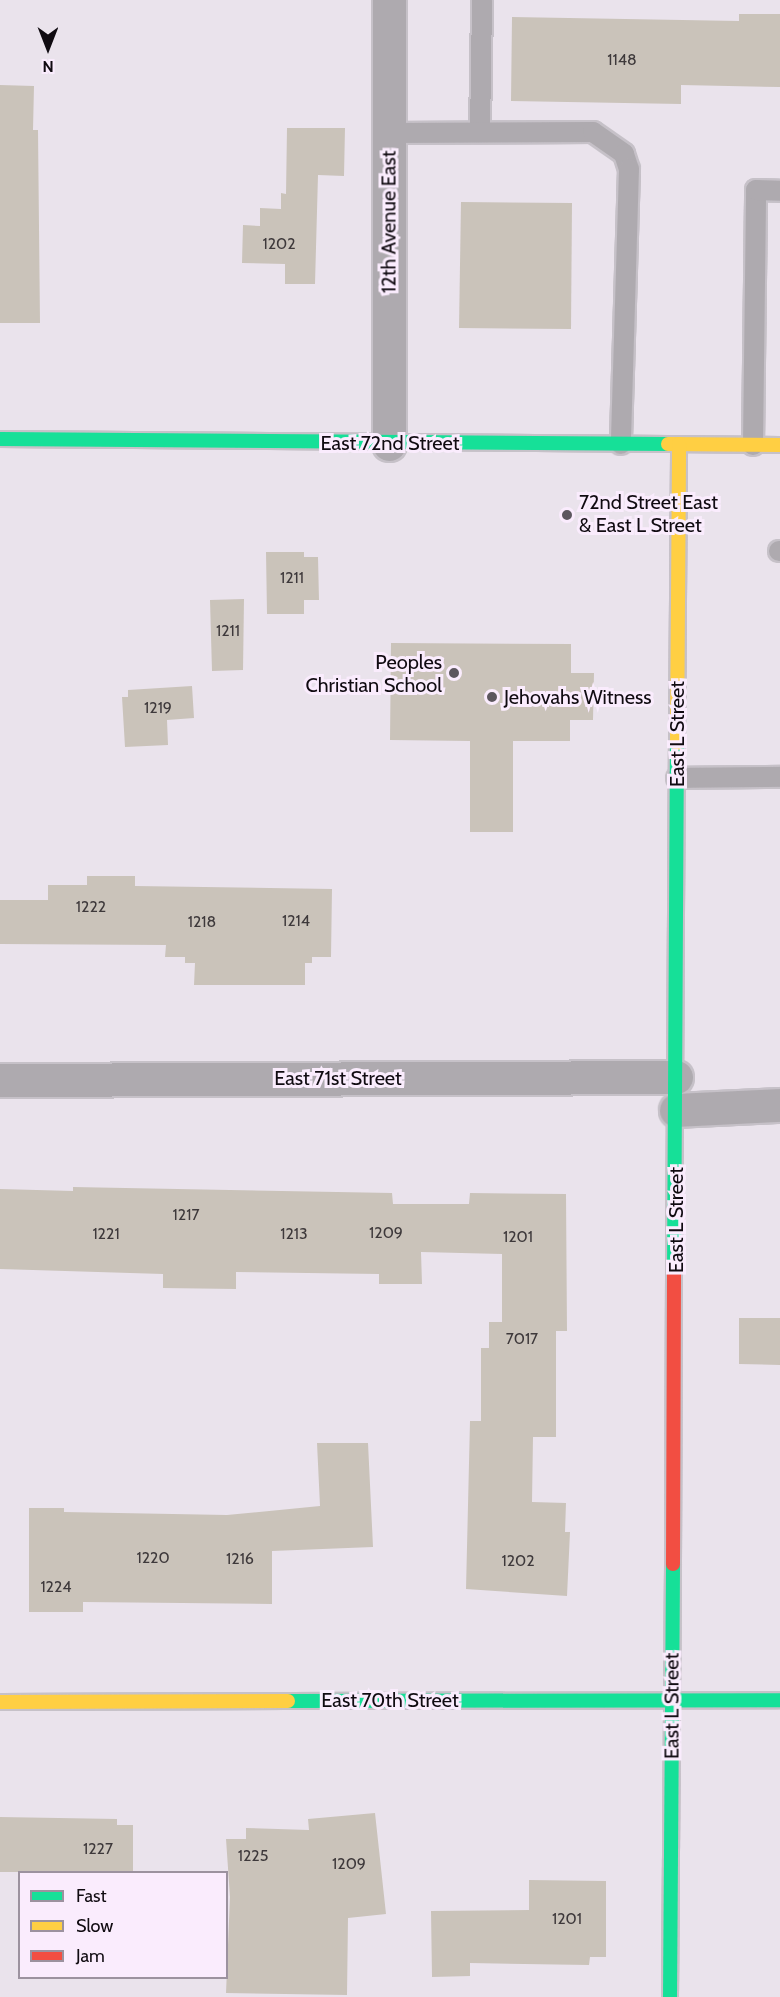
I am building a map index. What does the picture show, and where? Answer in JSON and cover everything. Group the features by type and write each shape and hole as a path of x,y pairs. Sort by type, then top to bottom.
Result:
{"street":[{"name":"12th Avenue East","path":"389,0 389,444"},
{"name":"East 72nd Street","path":"0,439 389,444 780,445"},
{"name":"East L Street","path":"670,1997 679,444"},
{"name":"East 71st Street","path":"0,1080 676,1077"},
{"path":"676,1110 780,1105"},
{"name":"East 70th Street","path":"0,1702 780,1700"}],"lane":[{"path":"480,132 482,0"},
{"path":"389,133 592,132 624,154 629,169 621,444"},
{"path":"753,445 756,190 780,191"},
{"path":"677,778 780,777"}],"building":[{"path":"739,14 780,14 780,87 681,85 681,104 511,101 512,17 739,21"},
{"path":"0,85 34,86 33,130 38,130 40,323 0,323"},
{"path":"287,128 345,128 344,176 318,175 315,284 285,284 285,264 242,263 243,225 260,226 260,208 281,209 281,193 286,194"},
{"path":"461,202 572,203 571,329 459,328"},
{"path":"266,552 304,552 304,557 318,557 319,600 304,600 304,614 267,614"},
{"path":"244,599 243,670 212,671 210,600"},
{"name":"Jehovahs Witness","path":"391,643 571,644 571,673 594,673 593,720 570,720 570,741 513,741 513,832 470,832 470,741 390,740"},
{"path":"192,686 194,718 167,720 168,745 125,747 122,697 128,697 128,690"},
{"path":"87,876 135,876 135,886 332,889 331,957 312,957 312,963 305,963 305,985 194,985 195,963 185,963 185,957 165,957 166,945 0,944 0,900 48,900 48,885 87,885"},
{"path":"73,1187 392,1193 393,1204 469,1204 470,1193 566,1194 567,1331 556,1331 556,1437 533,1437 532,1502 566,1503 565,1532 570,1532 567,1596 466,1589 470,1421 481,1421 481,1348 489,1348 489,1322 502,1322 502,1254 421,1252 422,1284 379,1284 379,1274 236,1272 236,1289 163,1288 163,1274 0,1269 0,1189 73,1191"},
{"path":"739,1318 780,1318 780,1365 739,1364"},
{"path":"317,1443 368,1443 373,1547 272,1551 272,1604 83,1602 83,1612 29,1612 29,1508 64,1508 64,1512 227,1515 320,1506"},
{"path":"375,1813 386,1914 348,1918 347,1995 226,1993 230,1897 226,1839 246,1839 246,1828 309,1830 308,1819"},
{"path":"0,1817 117,1819 117,1825 133,1825 133,1871 0,1872"},
{"path":"529,1880 606,1881 606,1957 590,1957 589,1965 470,1963 470,1976 432,1977 431,1911 529,1910"}],"traffic: fast":[{"path":"0,439 668,444"},
{"path":"674,1273 677,743"},
{"path":"670,1997 673,1564"},
{"path":"288,1701 780,1700"}],"traffic: slow":[{"path":"668,444 780,445"},
{"path":"677,743 679,444"},
{"path":"0,1702 288,1701"}],"traffic: jam":[{"path":"673,1564 674,1273"}],"place":[{"name":"72nd Street East & East L Street","path":"567,515"},
{"name":"Peoples Christian School","path":"454,673"},
{"name":"Jehovahs Witness","path":"492,697"}]}
